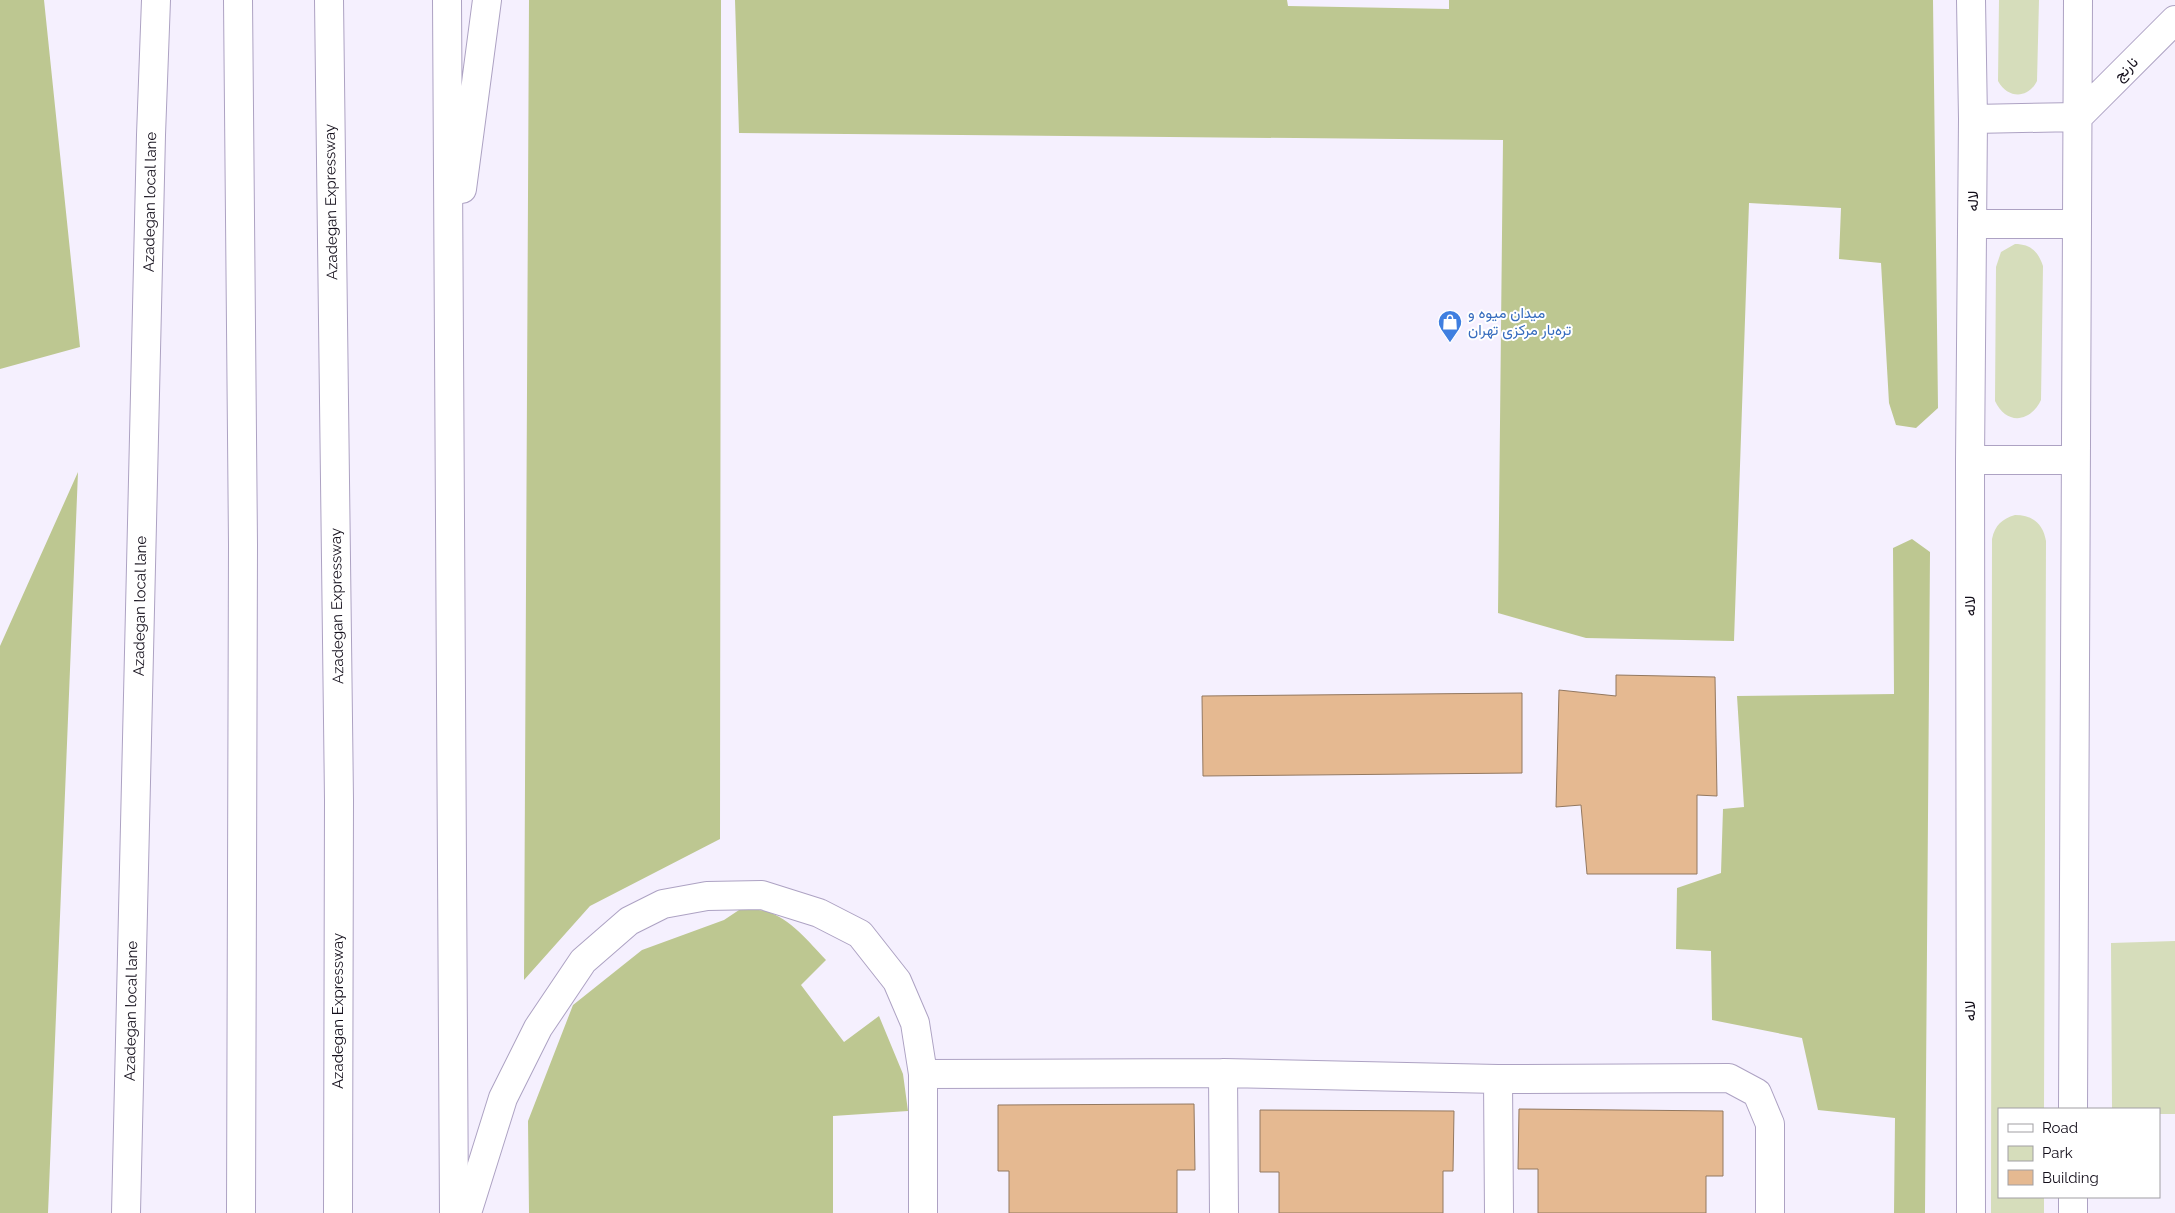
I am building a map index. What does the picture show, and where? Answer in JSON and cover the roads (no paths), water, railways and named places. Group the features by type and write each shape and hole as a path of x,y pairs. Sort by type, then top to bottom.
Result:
{"main road":[{"name":"Azadegan local lane","path":"126,1213 156,0"},
{"path":"238,0 243,544 241,1213"},
{"name":"Azadegan Expressway","path":"329,0 339,800 338,1213"},
{"path":"446,0 454,1213"},
{"path":"448,287 487,0"},
{"name":"لاله","path":"1971,0 1973,118 1970,460 1971,1213"},
{"path":"2073,1108 2078,0"},
{"name":"نارنج","path":"2078,117 2175,20"},
{"path":"1973,118 2078,117"},
{"path":"1972,224 2077,224"},
{"path":"1970,460 2075,460"},
{"path":"467,1213 503,1098 538,1028 583,960 629,921 663,904 707,896 762,896 819,912 860,934 897,981 915,1023 922,1074 922,1213"},
{"path":"922,1074 1223,1073 1498,1079 1729,1078 1757,1093 1770,1124 1770,1213"},
{"path":"1223,1073 1224,1213"},
{"path":"1498,1079 1498,1213"},
{"path":"2073,1198 2073,1213"}],"place":[{"name":"میدان میوه و تره‌بار مرکزی تهران","path":"1450,343"}]}
